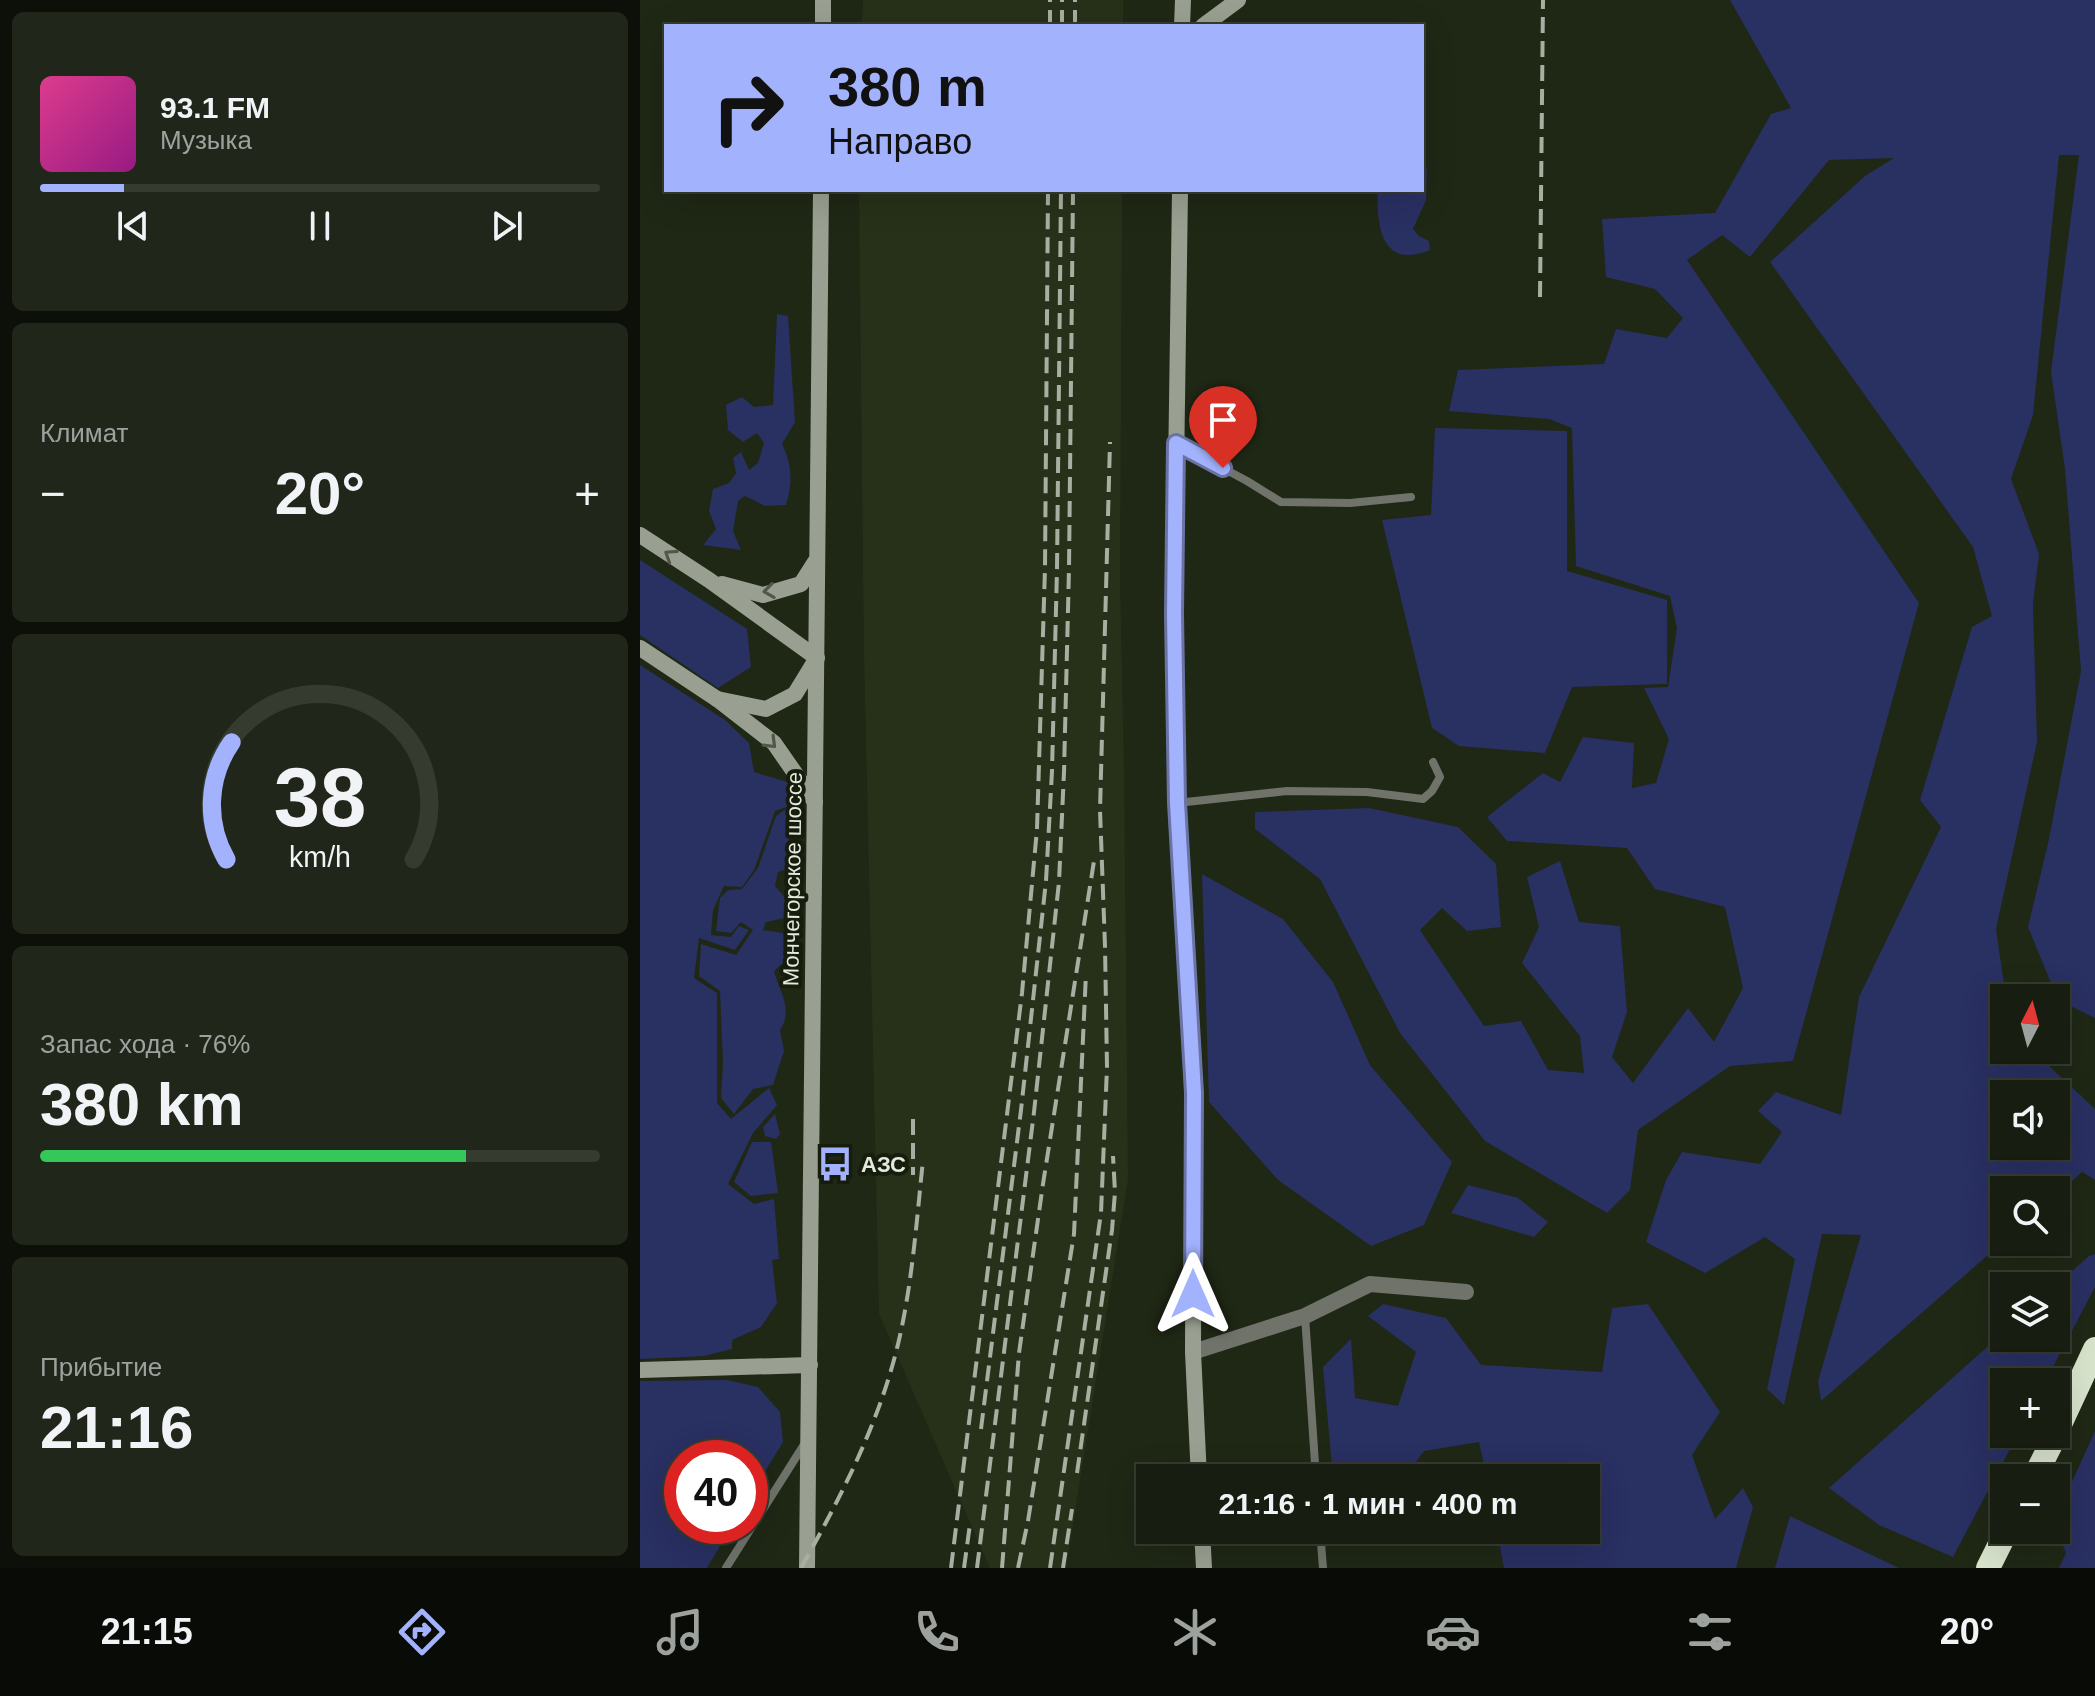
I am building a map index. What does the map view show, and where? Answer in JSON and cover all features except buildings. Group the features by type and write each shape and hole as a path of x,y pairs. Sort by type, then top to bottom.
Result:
{"highway":[{"path":"2070,1403 2095,1349"},
{"path":"1988,1568 2000,1544"}],"street":[{"path":"823,0 823,24"},
{"path":"1182,24 1183,0"},
{"path":"1206,24 1238,0"},
{"name":"Мончегорское шоссе","path":"807,1568 821,192"},
{"path":"1180,192 1174,614 1177,803 1194,1093 1193,1352 1198,1464"},
{"path":"640,535 709,580 817,658 795,694 766,709 717,699"},
{"path":"709,580 763,595 801,584 816,561"},
{"path":"640,648 717,699 774,743 815,802"},
{"path":"1193,1352 1305,1316 1370,1284 1466,1292"},
{"path":"640,1370 810,1365"},
{"path":"1203,1544 1204,1568"}],"lane":[{"path":"1176,443 1281,502 1350,503 1411,497"},
{"path":"1177,803 1287,791 1367,792 1423,799 1440,777 1433,762"},
{"path":"1305,1316 1315,1464"},
{"path":"726,1568 809,1435"},
{"path":"1321,1544 1323,1568"}],"shaded area":[{"path":"863,0 1123,0 1123,24 862,24"},
{"path":"1730,0 2095,0 2095,1018 2070,1006 2070,984 2051,984 2028,927 2049,839 2081,671 2065,469 2051,372 2079,155 2059,155 2033,415 2011,479 2039,554 2033,604 2037,742 1996,929 2004,984 1990,984 1990,1064 2047,1064 2064,1080 1990,1080 1990,1160 2070,1160 2070,1086 2095,1109 2095,1180 2082,1172 2070,1183 2070,1176 1990,1176 1990,1253 1821,1401 1818,1381 1861,1235 1822,1234 1784,1405 1767,1389 1795,1259 1765,1237 1705,1273 1646,1242 1666,1180 1682,1152 1760,1164 1782,1132 1758,1111 1776,1092 1841,1115 1859,997 1941,827 1920,800 1972,627 1992,616 1973,547 1770,262 1865,176 1894,158 1829,160 1750,257 1722,235 1687,260 1919,603 1793,1061 1730,1066 1638,1130 1630,1190 1607,1213 1485,1141 1400,1033 1320,879 1255,829 1255,812 1369,808 1458,827 1496,864 1501,927 1467,931 1442,908 1420,930 1484,1026 1521,1021 1548,1070 1584,1073 1580,1036 1522,963 1539,927 1527,877 1560,861 1579,922 1620,926 1627,1012 1612,1057 1633,1083 1688,1008 1714,1042 1743,988 1725,907 1655,889 1627,848 1507,841 1487,817 1543,773 1560,782 1583,737 1634,743 1632,788 1656,783 1669,739 1644,688 1668,687 1677,628 1670,596 1576,566 1572,428 1549,419 1449,411 1458,370 1604,364 1616,329 1667,338 1683,318 1655,289 1606,277 1602,219 1715,213 1771,114 1791,108"},
{"path":"1424,156 1426,200 1413,229 1429,241 1430,250 1414,255 1392,250 1385,241 1379,218 1378,192 1424,192"},
{"path":"859,192 1122,192 1120,580 1128,1179 1066,1568 990,1568 879,1314 864,653"},
{"path":"777,314 788,316 795,422 782,444 790,474 786,505 765,506 745,496 738,501 733,531 741,550 703,545 716,529 709,511 713,489 729,483 736,473 733,458 741,452 749,470 758,463 764,443 757,433 743,442 728,430 726,405 742,397 754,407 773,405"},
{"path":"1435,428 1567,431 1567,571 1667,600 1667,684 1572,687 1545,753 1459,746 1432,728 1382,520 1431,515"},
{"path":"640,560 747,629 751,667 718,688 640,635"},
{"path":"640,665 725,720 749,743 754,772 791,783 798,803 775,811 754,870 742,887 724,886 713,910 711,935 731,937 739,926 749,930 735,950 699,938 694,978 717,993 717,1103 731,1119 769,1088 777,1105 753,1133 728,1184 754,1204 774,1199 779,1259 772,1260 777,1303 761,1327 732,1340 732,1349 704,1356 640,1359"},
{"path":"786,809 791,867 778,872 775,886 787,900 785,918 766,922 763,930 783,933 786,960 774,971 786,1007 780,1030 784,1051 773,1085 753,1089 734,1114 721,1098 720,991 699,976 701,944 736,955 753,930 741,922 731,933 716,931 720,898 728,890 742,889 758,868 776,816"},
{"path":"1202,874 1283,919 1333,982 1370,1065 1452,1162 1424,1225 1371,1246 1278,1180 1209,1102"},
{"path":"775,1114 780,1134 776,1139 765,1136 763,1127"},
{"path":"752,1142 771,1142 778,1193 751,1196 734,1182"},
{"path":"1468,1185 1518,1198 1548,1222 1534,1237 1451,1213"},
{"path":"2095,1254 2095,1287 2070,1334 2070,1273"},
{"path":"1383,1304 1446,1318 1481,1365 1602,1372 1612,1308 1648,1304 1720,1412 1692,1455 1715,1519 1743,1488 1753,1507 1736,1568 1504,1568 1500,1544 1600,1544 1600,1464 1484,1464 1479,1442 1424,1451 1414,1464 1332,1464 1323,1367 1351,1339 1355,1398 1398,1406 1416,1352 1368,1316"},
{"path":"1990,1344 1990,1352 2061,1352 2052,1368 1990,1368 1990,1448 2011,1448 2002,1464 1990,1464 1990,1487 1953,1557 1879,1525 1829,1488"},
{"path":"727,1380 758,1387 780,1412 783,1442 768,1467 768,1440 664,1440 664,1544 721,1544 707,1568 640,1568 640,1381"},
{"path":"2095,1431 2095,1568 2059,1568 2066,1553 2062,1544 2070,1544 2070,1486"},
{"path":"1790,1516 1899,1568 1775,1568"}],"railway":[{"path":"1050,0 1050,24"},
{"path":"1062,0 1062,24"},
{"path":"1075,0 1075,24"},
{"path":"1540,297 1543,0"},
{"path":"951,1568 1022,993 1037,829 1045,568 1048,192"},
{"path":"981,1429 1046,881 1057,569 1061,192"},
{"path":"977,1568 1034,1112 1059,882 1069,569 1073,192"},
{"path":"1050,1568 1101,1213 1107,1067 1100,810 1110,442"},
{"path":"1002,1568 1019,1353 1094,861"},
{"path":"1018,1568 1074,1234 1086,973"},
{"path":"913,1119 913,1175"},
{"path":"1077,1473 1112,1230 1115,1192 1113,1156"},
{"path":"801,1568 860,1453 893,1363 909,1288 923,1160"},
{"path":"1063,1568 1072,1509"},
{"path":"964,1568 970,1524"}],"place":[{"name":"АЗС","path":"835,1164"}],"route":[{"path":"1193,1294 1194,1093 1177,803 1174,614 1176,443 1223,468"}]}
